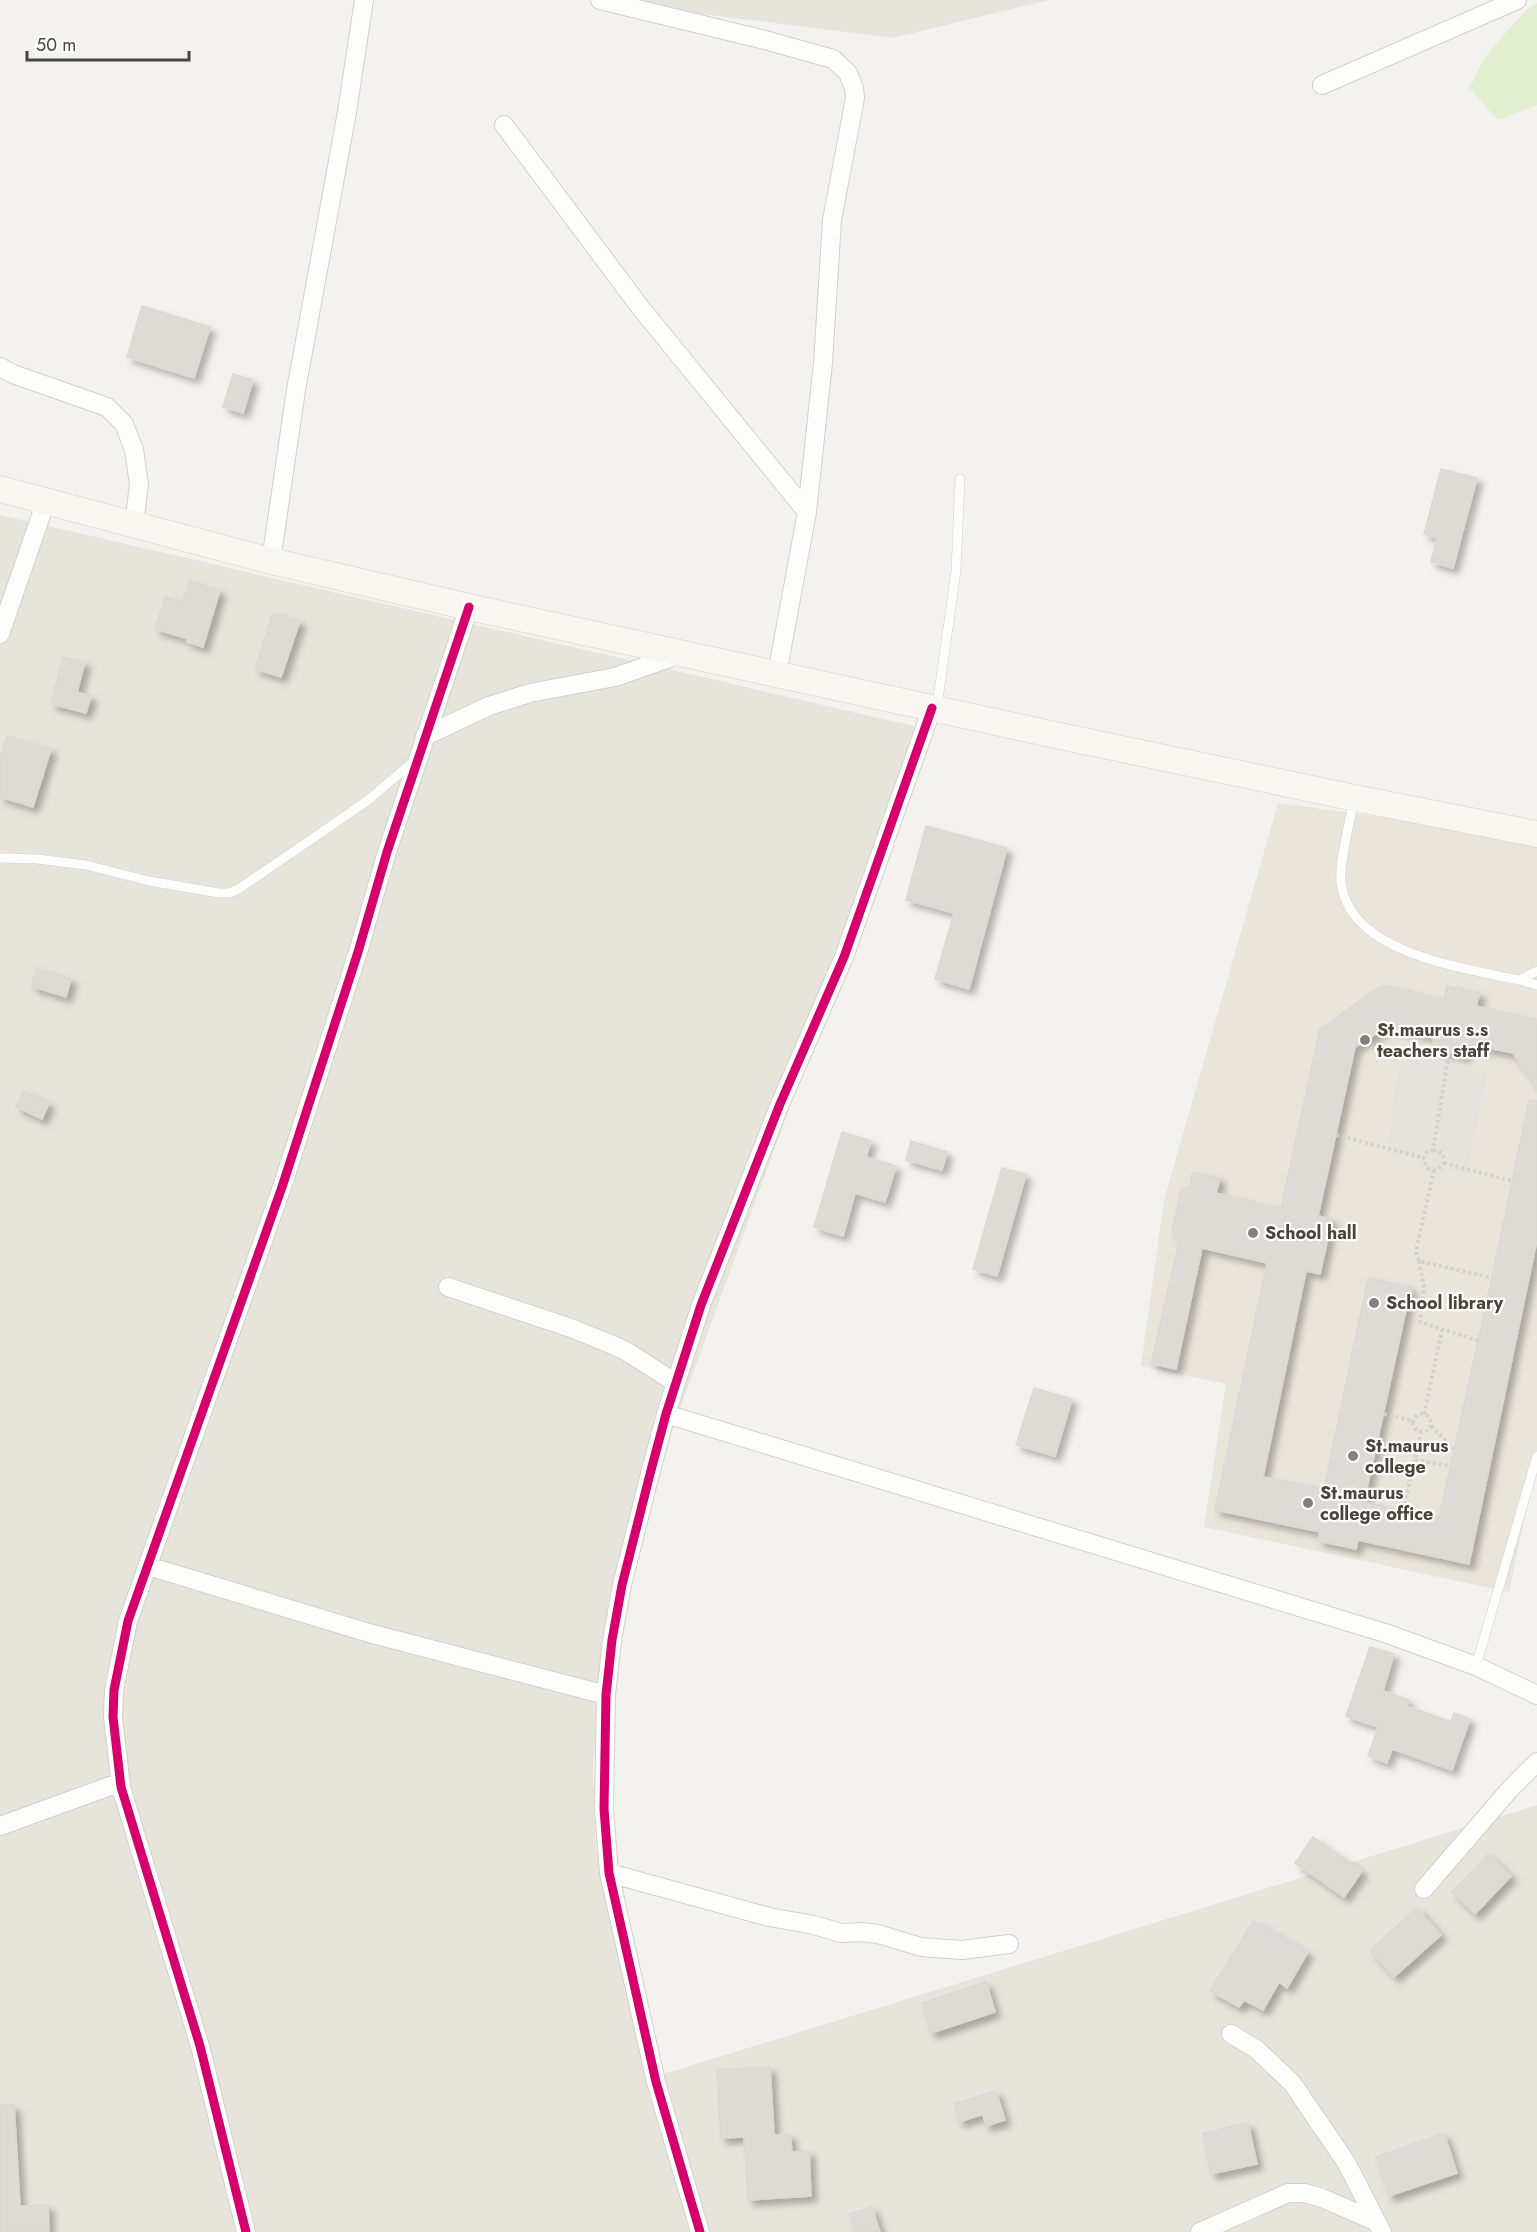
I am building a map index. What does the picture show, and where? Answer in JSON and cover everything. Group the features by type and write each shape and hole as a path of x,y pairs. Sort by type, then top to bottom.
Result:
{"street":[{"path":"271,561 296,390 345,123 364,0"},
{"path":"600,0 833,59 848,73 855,98 832,220 823,363 807,512 777,674"},
{"path":"1322,85 1517,0"},
{"path":"504,125 640,307 807,512"},
{"path":"0,367 13,374 107,407 124,424 134,450 139,484 134,525"},
{"path":"0,489 271,561 468,607 934,709 1537,834"},
{"path":"0,634 46,501"},
{"path":"246,2232 200,2046 121,1782 113,1717 114,1690 129,1621 286,1176 417,758 468,607"},
{"path":"425,736 489,706 530,693 615,677 681,654"},
{"path":"700,2232 656,2082 609,1873 604,1809 606,1695 622,1585 666,1414 701,1305 780,1104 844,957 934,709"},
{"path":"448,1287 571,1328 608,1343 626,1351 676,1383"},
{"path":"666,1414 1374,1630 1476,1666 1537,1695"},
{"path":"147,1566 369,1633 606,1695"},
{"path":"1424,1889 1510,1789 1537,1762"},
{"path":"0,1826 121,1782"},
{"path":"609,1873 769,1917 814,1925 841,1933 878,1934 921,1947 962,1950 1009,1944"},
{"path":"1231,2034 1256,2049 1292,2083 1346,2162 1379,2226"},
{"path":"1200,2232 1288,2193 1305,2193 1322,2198 1379,2226"}],"lane":[{"path":"934,709 956,571 960,479"},
{"path":"0,858 37,859 86,865 149,881 219,894 229,893 261,874 368,801 417,758"},
{"path":"1355,798 1341,880 1345,904 1363,926 1385,942 1420,956 1537,985"},
{"path":"1519,980 1537,971"},
{"path":"1476,1666 1537,1456"}],"path":[{"path":"1433,1150 1449,1053"},
{"path":"1336,1135 1424,1158"},
{"path":"1433,1150 1442,1153 1444,1162 1439,1169 1434,1170 1426,1167 1424,1158 1427,1152 1433,1150"},
{"path":"1444,1162 1512,1181"},
{"path":"1434,1170 1416,1253 1424,1288 1420,1322 1442,1331 1479,1341"},
{"path":"1419,1261 1492,1278"},
{"path":"1424,1414 1442,1331"},
{"path":"1384,1414 1414,1422"},
{"path":"1424,1414 1431,1420 1431,1426 1426,1432 1421,1432 1415,1428 1414,1422 1416,1416 1424,1414"},
{"path":"1431,1426 1454,1449"},
{"path":"1403,1510 1421,1432"},
{"path":"1415,1460 1450,1466"}],"shaded area":[{"path":"591,0 1049,0 893,38"},
{"path":"0,515 927,729 626,1558 602,1666 593,1763 596,1848 660,2075 1537,1805 1537,2232 0,2232"},
{"path":"1278,803 1537,838 1537,1459 1509,1592 1204,1527 1226,1384 1141,1366 1164,1200"},
{"path":"1401,1052 1487,1074 1467,1175 1448,1170 1431,1177 1425,1173 1417,1161 1386,1152"}],"green space":[{"path":"1537,3 1537,105 1498,120 1469,88 1485,57 1525,11"}],"building":[{"path":"142,306 210,327 194,378 127,357"},
{"path":"233,374 253,380 243,413 223,407"},
{"path":"1441,469 1477,478 1453,568 1431,562 1437,538 1424,534"},
{"path":"190,581 220,590 203,647 187,642 188,639 155,629 165,597 183,602"},
{"path":"273,613 300,621 281,677 255,669"},
{"path":"63,657 85,662 77,692 91,696 86,713 51,704"},
{"path":"7,736 51,749 33,807 0,797 0,759"},
{"path":"926,826 1007,848 969,989 935,979 954,913 906,900"},
{"path":"37,968 71,979 66,997 31,986"},
{"path":"1382,985 1444,999 1447,986 1480,993 1476,1006 1534,1019 1537,1024 1537,1087 1513,1053 1467,1044 1465,1056 1432,1049 1434,1037 1387,1027 1355,1047 1318,1216 1332,1219 1320,1274 1306,1271 1263,1477 1324,1489 1368,1278 1411,1287 1364,1502 1439,1518 1529,1100 1537,1101 1537,1240 1469,1564 1358,1540 1356,1549 1318,1541 1320,1532 1215,1510 1267,1263 1202,1248 1176,1369 1151,1364 1179,1242 1172,1231 1181,1191 1190,1185 1193,1172 1220,1178 1216,1193 1281,1208 1320,1029"},
{"path":"23,1091 49,1103 42,1119 16,1107"},
{"path":"842,1132 871,1141 866,1157 896,1166 885,1202 855,1193 843,1236 814,1227"},
{"path":"911,1141 947,1152 942,1170 906,1160"},
{"path":"1002,1168 1026,1174 997,1276 973,1269"},
{"path":"1034,1388 1072,1399 1055,1456 1016,1445"},
{"path":"1370,1647 1394,1654 1383,1691 1409,1700 1407,1706 1451,1722 1454,1713 1470,1719 1452,1770 1392,1749 1387,1763 1368,1756 1378,1727 1346,1716"},
{"path":"1313,1837 1362,1871 1344,1897 1295,1863"},
{"path":"1488,1854 1511,1876 1475,1914 1452,1892"},
{"path":"1417,1908 1441,1935 1394,1977 1370,1950"},
{"path":"1253,1921 1308,1952 1287,1988 1279,1982 1263,2010 1244,2000 1239,2007 1210,1991"},
{"path":"986,1982 995,2012 931,2033 922,2003"},
{"path":"770,2067 774,2135 790,2134 792,2152 809,2151 811,2196 748,2200 744,2137 721,2138 717,2070"},
{"path":"996,2091 1005,2120 986,2126 983,2114 959,2122 954,2104"},
{"path":"0,2105 14,2105 20,2206 48,2205 49,2232 0,2232"},
{"path":"1248,2123 1257,2164 1211,2174 1203,2133"},
{"path":"1444,2133 1457,2173 1389,2196 1376,2157"},
{"path":"872,2207 880,2232 855,2232 849,2214"}],"cycle path":[{"path":"246,2232 200,2046 121,1787 113,1717 114,1690 128,1621 282,1187 358,952 387,852 469,607"},
{"path":"700,2232 656,2082 609,1873 604,1809 606,1695 612,1640 622,1585 650,1474 666,1414 701,1305 780,1104 844,957 932,708"}],"place":[{"name":"St.maurus s.s teachers staff","path":"1365,1040"},
{"name":"School hall","path":"1253,1233"},
{"name":"School library","path":"1374,1303"},
{"name":"St.maurus college","path":"1353,1456"},
{"name":"St.maurus college office","path":"1308,1503"}]}
